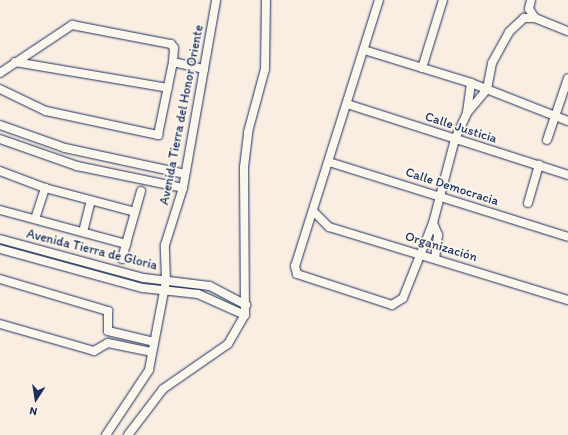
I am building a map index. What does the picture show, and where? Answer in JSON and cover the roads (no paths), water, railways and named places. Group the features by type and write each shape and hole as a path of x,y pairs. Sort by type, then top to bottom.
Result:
{"street":[{"name":"Avenida Tierra del Honor Oriente","path":"106,435 147,375 166,281 165,245 183,188 216,0"},
{"path":"128,435 163,389 228,344 245,315 244,167 248,132 265,69 266,0"},
{"path":"379,0 296,266 297,274 346,292 399,304 433,222 438,194 455,139 467,113 487,89 492,63 508,32 524,18 535,18 568,31"},
{"path":"422,68 443,0"},
{"path":"531,0 529,9 535,18"},
{"path":"0,72 72,25 171,44 174,48 173,62 158,135 46,111 0,89"},
{"path":"364,50 472,83 568,121"},
{"path":"15,62 168,88"},
{"path":"173,62 204,69"},
{"path":"547,140 554,115 568,78"},
{"path":"467,113 472,83"},
{"name":"Calle Justicia","path":"347,104 568,175"},
{"path":"0,125 65,148 185,174"},
{"path":"0,139 77,166 183,188"},
{"name":"Calle Democracia","path":"329,162 438,194 568,237"},
{"path":"528,203 540,165"},
{"path":"0,171 45,188 135,212"},
{"path":"36,219 45,188"},
{"path":"122,259 141,191"},
{"path":"83,232 91,201"},
{"path":"0,210 126,244"},
{"name":"Organización","path":"313,211 329,227 420,253 568,300"},
{"path":"433,222 438,235 435,258"},
{"name":"Avenida Tierra de Gloria","path":"0,239 166,281 210,286 246,305"},
{"name":"Avenida Tierra de Gloria","path":"0,249 164,292 203,296 245,315"},
{"path":"0,279 108,311 108,331 154,342"},
{"path":"0,324 94,351 108,343 152,352"}]}
